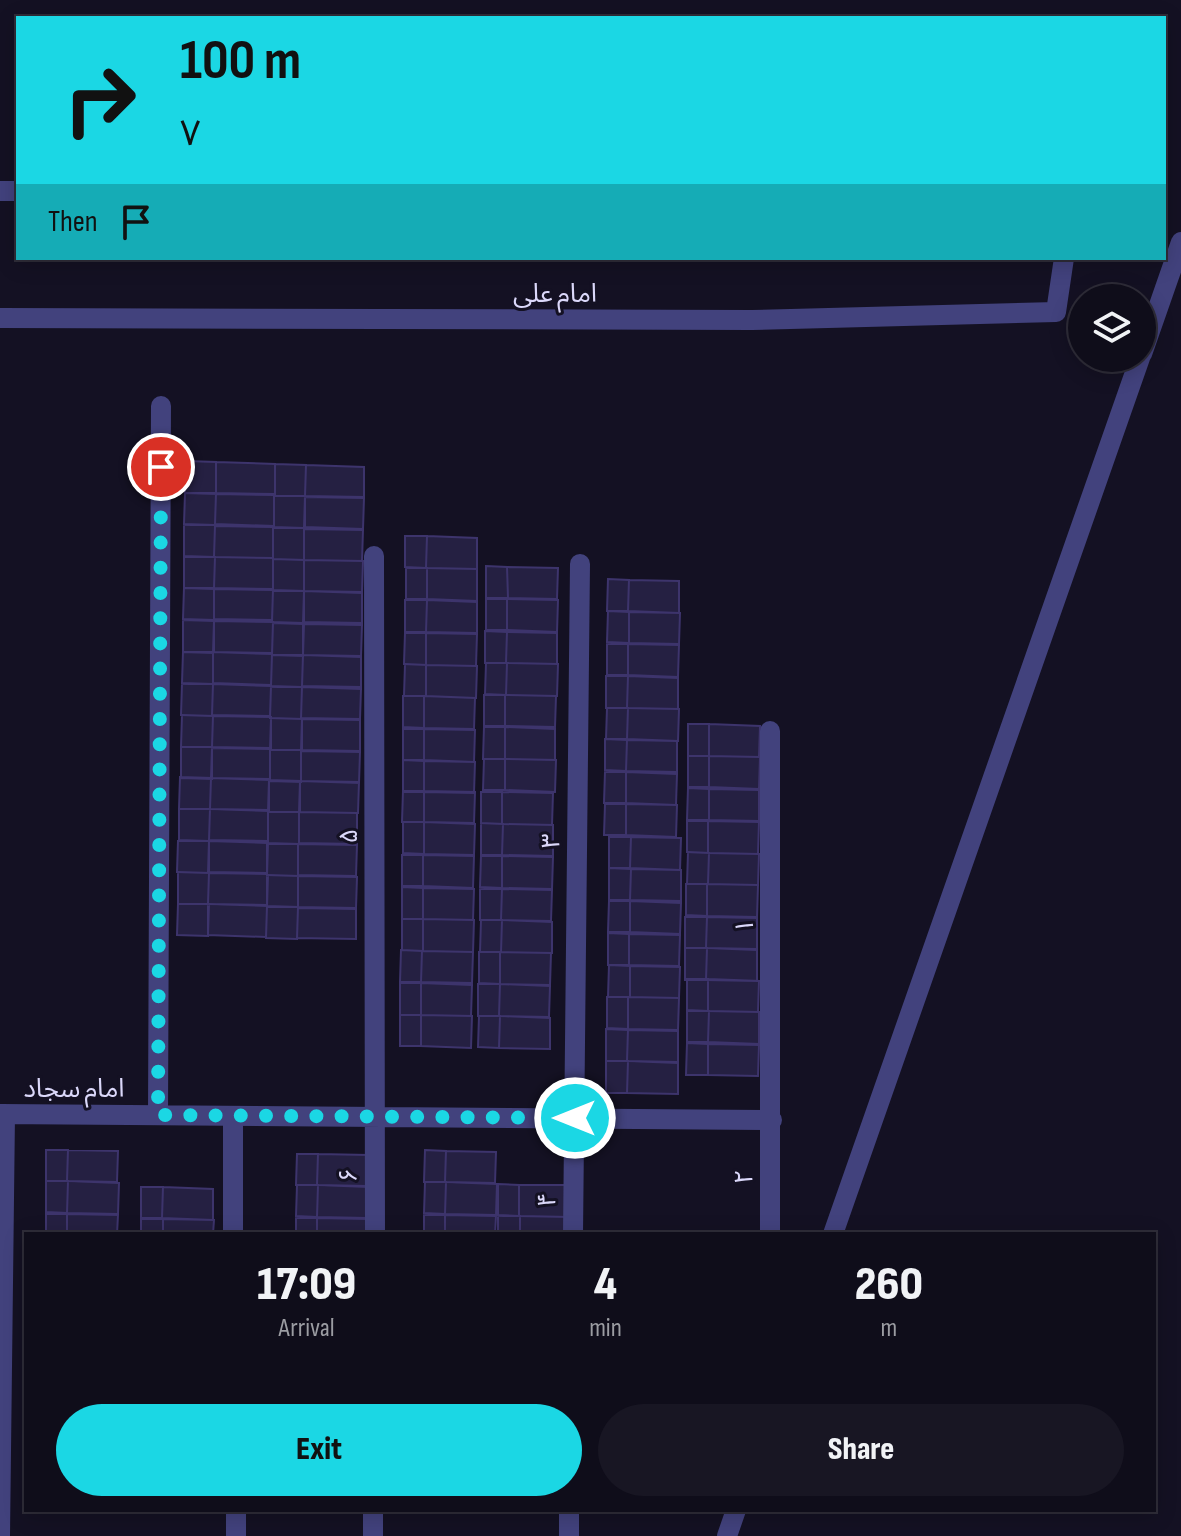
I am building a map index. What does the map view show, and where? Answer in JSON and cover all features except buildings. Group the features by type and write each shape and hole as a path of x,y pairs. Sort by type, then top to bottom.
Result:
{"street":[{"path":"1156,313 1181,242"},
{"name":"امام علی","path":"0,318 752,320 1056,312 1064,260"},
{"path":"834,1232 1135,372"},
{"path":"158,1115 161,406"},
{"name":"۵","path":"374,556 375,1117"},
{"name":"۳","path":"575,1118 580,564"},
{"name":"۱","path":"770,731 772,1120"},
{"path":"0,1536 2,1114"},
{"name":"امام سجاد","path":"2,1114 772,1120"},
{"path":"233,1116 233,1232"},
{"name":"۶","path":"375,1117 375,1232"},
{"name":"۴","path":"573,1232 575,1118"},
{"name":"۲","path":"770,1232 772,1120"},
{"path":"236,1512 236,1536"},
{"path":"373,1512 373,1536"},
{"path":"569,1512 569,1536"},
{"path":"727,1536 735,1512"}],"route":[{"path":"161,467 158,1115 575,1118"}]}
